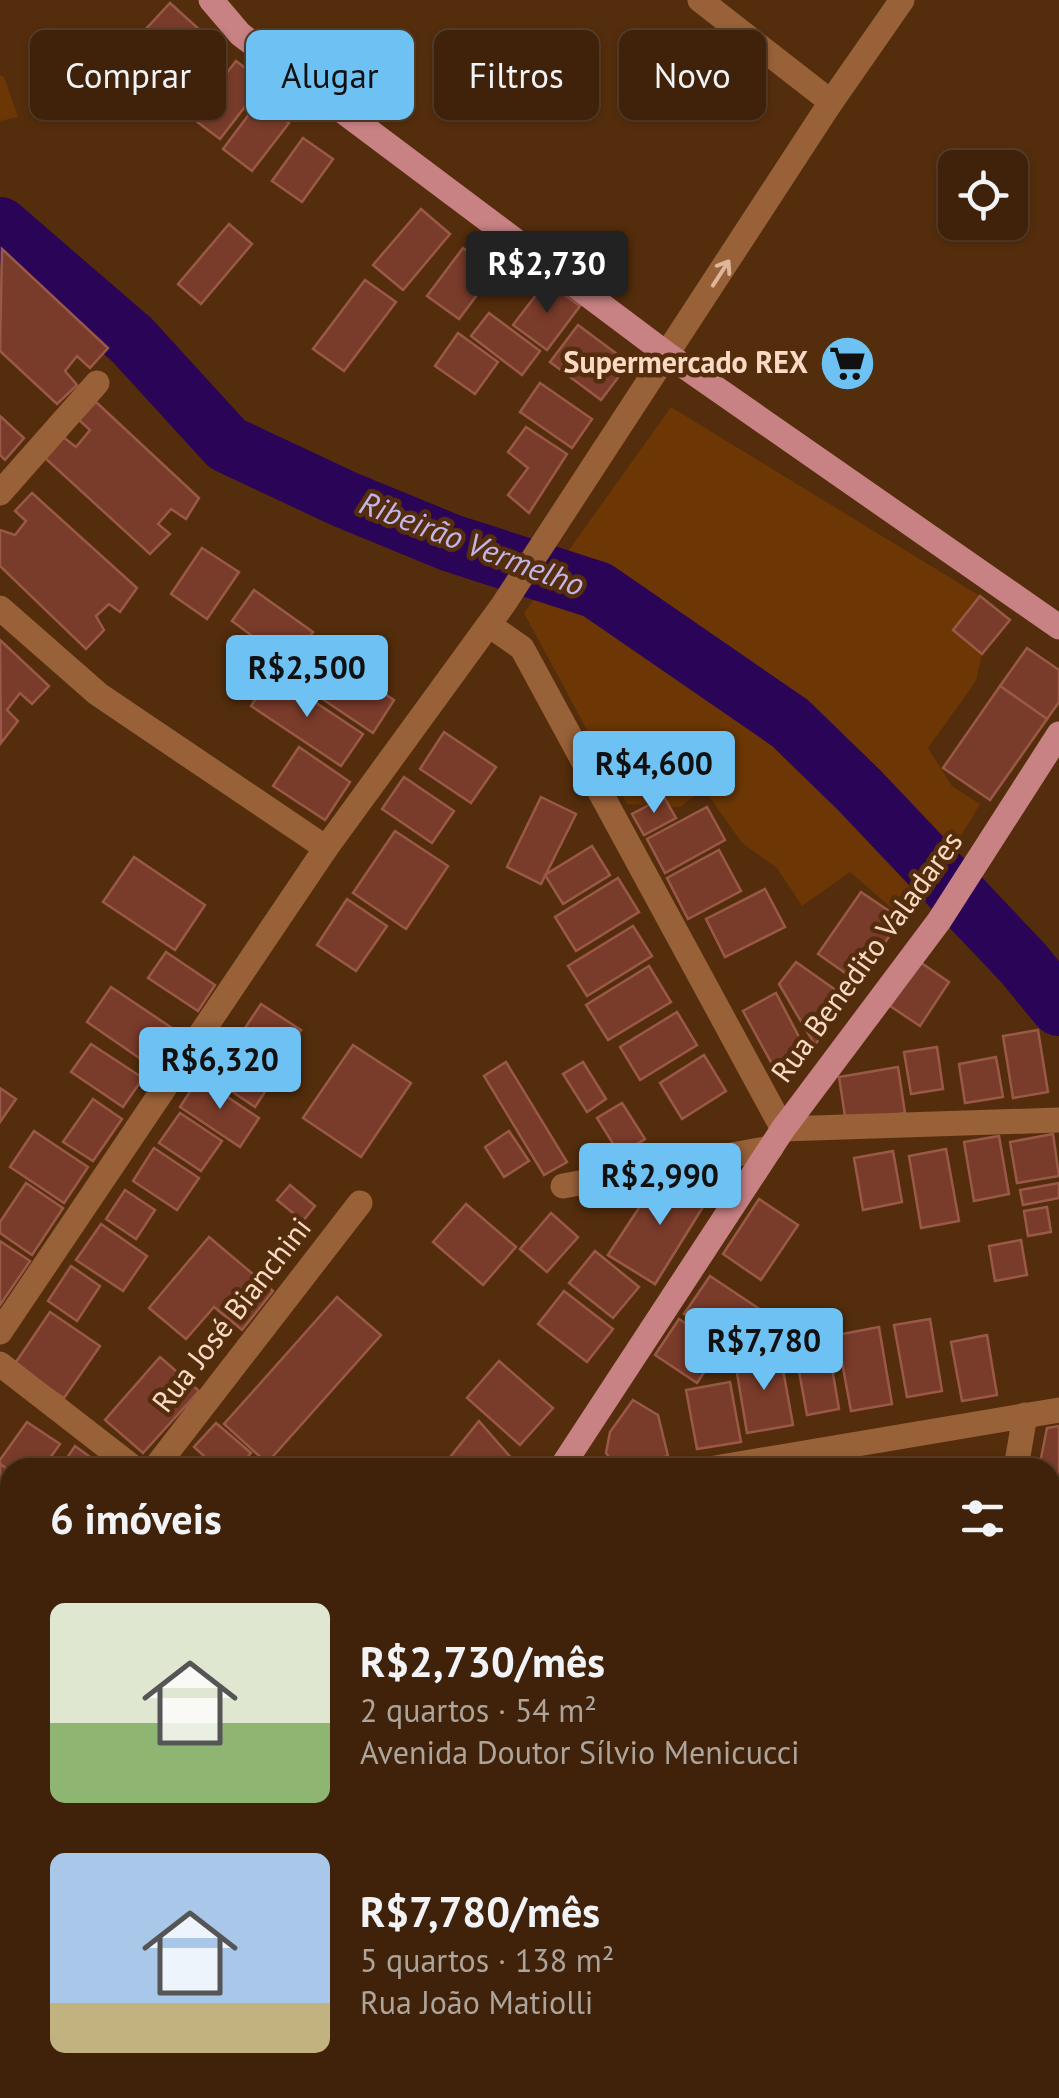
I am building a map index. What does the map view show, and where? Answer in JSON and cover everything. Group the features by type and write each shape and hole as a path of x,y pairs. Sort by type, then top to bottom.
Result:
{"main road":[{"path":"210,0 240,34 668,355 1059,627"},
{"name":"Rua Benedito Valadares","path":"572,1458 777,1138 939,921 1059,734"}],"street":[{"path":"700,0 831,102"},
{"path":"0,1332 326,848 496,615 831,102 902,0"},
{"path":"0,493 97,383"},
{"path":"0,608 98,694 326,848"},
{"path":"496,615 522,648 777,1138"},
{"path":"563,1186 777,1138 1059,1120"},
{"name":"Rua José Bianchini","path":"163,1458 360,1203"},
{"path":"0,1364 121,1458"},
{"path":"773,1458 1059,1410"},
{"path":"1018,1458 1025,1415"}],"shaded area":[{"path":"0,75 18,117 0,121"},
{"path":"671,407 980,596 953,630 982,654 976,681 928,748 952,786 980,804 909,923 850,872 802,906 777,868 742,843 704,789 680,807 627,804 524,613"}],"building":[{"path":"170,3 200,30 145,30"},
{"path":"236,61 246,68 246,105 220,139 195,120 226,120 226,74"},
{"path":"246,118 289,123 252,171 223,149"},
{"path":"303,138 333,159 302,202 272,181"},
{"path":"421,209 450,234 403,290 373,265"},
{"path":"229,224 252,244 201,304 178,284"},
{"path":"463,248 495,271 459,319 427,296"},
{"path":"2,249 108,348 90,368 77,356 65,371 77,385 57,404 0,351"},
{"path":"365,280 396,302 344,371 313,349"},
{"path":"546,282 580,306 547,350 513,325"},
{"path":"489,313 540,351 522,375 471,336"},
{"path":"578,325 629,363 601,400 550,362"},
{"path":"458,333 498,362 475,394 435,366"},
{"path":"540,383 592,419 572,448 520,412"},
{"path":"96,402 199,498 186,519 171,509 158,524 170,534 150,554 45,458 63,437 76,447 90,430 79,420"},
{"path":"0,416 24,438 5,460 0,455"},
{"path":"526,427 567,454 529,513 508,495 528,468 508,452"},
{"path":"32,493 137,588 120,612 109,604 96,616 104,630 86,649 0,566 0,530 15,535 26,521 15,511"},
{"path":"202,548 239,572 207,619 171,594"},
{"path":"254,590 313,632 290,664 232,621"},
{"path":"980,596 1010,620 982,654 953,630"},
{"path":"0,640 49,686 32,704 20,693 7,710 18,721 1,743"},
{"path":"1027,648 1059,670 1059,702 1047,719 1000,686"},
{"path":"328,656 394,700 373,733 306,688"},
{"path":"273,674 363,734 341,766 251,706"},
{"path":"1000,686 1047,719 990,800 943,768"},
{"path":"444,732 496,767 471,803 420,769"},
{"path":"299,747 350,782 325,820 273,786"},
{"path":"404,777 454,811 432,843 382,809"},
{"path":"541,797 576,814 541,884 507,867"},
{"path":"664,797 676,818 644,835 632,814"},
{"path":"707,807 725,840 665,873 647,839"},
{"path":"395,831 448,866 406,929 353,893"},
{"path":"592,846 610,875 563,904 545,875"},
{"path":"719,850 741,891 688,919 667,878"},
{"path":"134,857 205,905 175,950 103,902"},
{"path":"618,878 639,912 576,951 555,917"},
{"path":"765,889 785,927 725,957 706,919"},
{"path":"861,892 901,919 858,982 818,954"},
{"path":"347,899 387,926 356,971 317,945"},
{"path":"633,926 652,956 587,996 568,966"},
{"path":"166,952 215,985 198,1011 148,978"},
{"path":"796,962 847,998 815,1045 779,984"},
{"path":"920,962 949,982 920,1026 890,1006"},
{"path":"649,966 671,1002 608,1040 586,1005"},
{"path":"111,987 172,1028 148,1064 87,1022"},
{"path":"776,993 809,1056 777,1073 743,1011"},
{"path":"261,1004 301,1030 276,1066 237,1040"},
{"path":"677,1012 697,1045 640,1080 620,1047"},
{"path":"1038,1030 1048,1092 1013,1098 1003,1036"},
{"path":"227,1037 278,1072 255,1107 203,1072"},
{"path":"91,1044 143,1078 123,1107 71,1072"},
{"path":"353,1045 411,1083 361,1157 303,1118"},
{"path":"937,1047 943,1089 911,1094 904,1052"},
{"path":"704,1055 726,1091 682,1119 660,1083"},
{"path":"996,1057 1003,1097 965,1103 959,1064"},
{"path":"506,1062 567,1162 544,1175 484,1076"},
{"path":"583,1062 606,1099 587,1112 563,1074"},
{"path":"898,1067 905,1113 846,1123 839,1077"},
{"path":"199,1078 259,1118 240,1147 180,1107"},
{"path":"0,1088 16,1099 0,1122"},
{"path":"93,1099 122,1119 93,1161 63,1142"},
{"path":"622,1103 645,1139 620,1155 597,1118"},
{"path":"180,1113 222,1141 201,1171 159,1143"},
{"path":"34,1131 88,1167 64,1203 10,1167"},
{"path":"509,1131 529,1161 504,1177 485,1147"},
{"path":"1053,1134 1059,1176 1017,1183 1010,1142"},
{"path":"999,1136 1009,1194 974,1201 964,1142"},
{"path":"154,1148 199,1178 177,1210 133,1181"},
{"path":"946,1149 959,1221 921,1228 909,1156"},
{"path":"893,1151 902,1202 863,1210 854,1158"},
{"path":"699,1181 714,1189 655,1284 608,1255 651,1190"},
{"path":"699,1181 714,1189 655,1284 608,1255 651,1190"},
{"path":"26,1183 63,1208 32,1255 0,1233 0,1222"},
{"path":"1059,1183 1059,1198 1023,1205 1020,1190"},
{"path":"290,1185 315,1206 303,1221 277,1200"},
{"path":"125,1190 155,1210 136,1239 106,1219"},
{"path":"759,1199 798,1225 761,1280 723,1254"},
{"path":"466,1204 516,1247 483,1285 433,1242"},
{"path":"1047,1207 1051,1232 1028,1236 1024,1211"},
{"path":"551,1213 578,1237 547,1272 520,1249"},
{"path":"101,1224 147,1256 123,1291 76,1260"},
{"path":"209,1237 273,1291 242,1330 214,1307 186,1339 149,1308"},
{"path":"1021,1240 1027,1275 995,1281 989,1246"},
{"path":"0,1241 30,1261 0,1305"},
{"path":"595,1251 639,1287 613,1318 569,1283"},
{"path":"71,1266 100,1286 77,1321 48,1301"},
{"path":"710,1276 758,1308 732,1345 684,1314"},
{"path":"564,1291 613,1329 587,1362 538,1324"},
{"path":"337,1297 381,1335 271,1458 261,1458 224,1424"},
{"path":"50,1312 100,1346 64,1398 14,1365"},
{"path":"679,1319 721,1347 697,1383 655,1355"},
{"path":"930,1319 942,1391 907,1397 894,1325"},
{"path":"825,1327 839,1409 807,1415 792,1333"},
{"path":"879,1327 892,1404 851,1411 837,1335"},
{"path":"987,1335 997,1395 962,1401 951,1342"},
{"path":"780,1353 793,1425 747,1433 735,1361"},
{"path":"160,1357 199,1391 143,1453 105,1420"},
{"path":"499,1361 553,1408 520,1445 467,1398"},
{"path":"730,1382 741,1442 697,1449 686,1390"},
{"path":"633,1400 658,1415 668,1456 610,1458 606,1453 610,1432"},
{"path":"479,1421 511,1458 449,1458"},
{"path":"27,1422 60,1444 50,1458 1,1458"},
{"path":"216,1423 251,1453 247,1458 206,1458 194,1447"},
{"path":"1059,1426 1059,1458 1041,1458 1047,1428"},
{"path":"75,1446 91,1458 67,1458"}],"waterway":[{"name":"Ribeirão Vermelho","path":"0,226 132,340 227,444 344,499 451,543 597,590 790,723 1023,963 1059,1007"}],"place":[{"name":"Supermercado REX","path":"847,363"}]}
